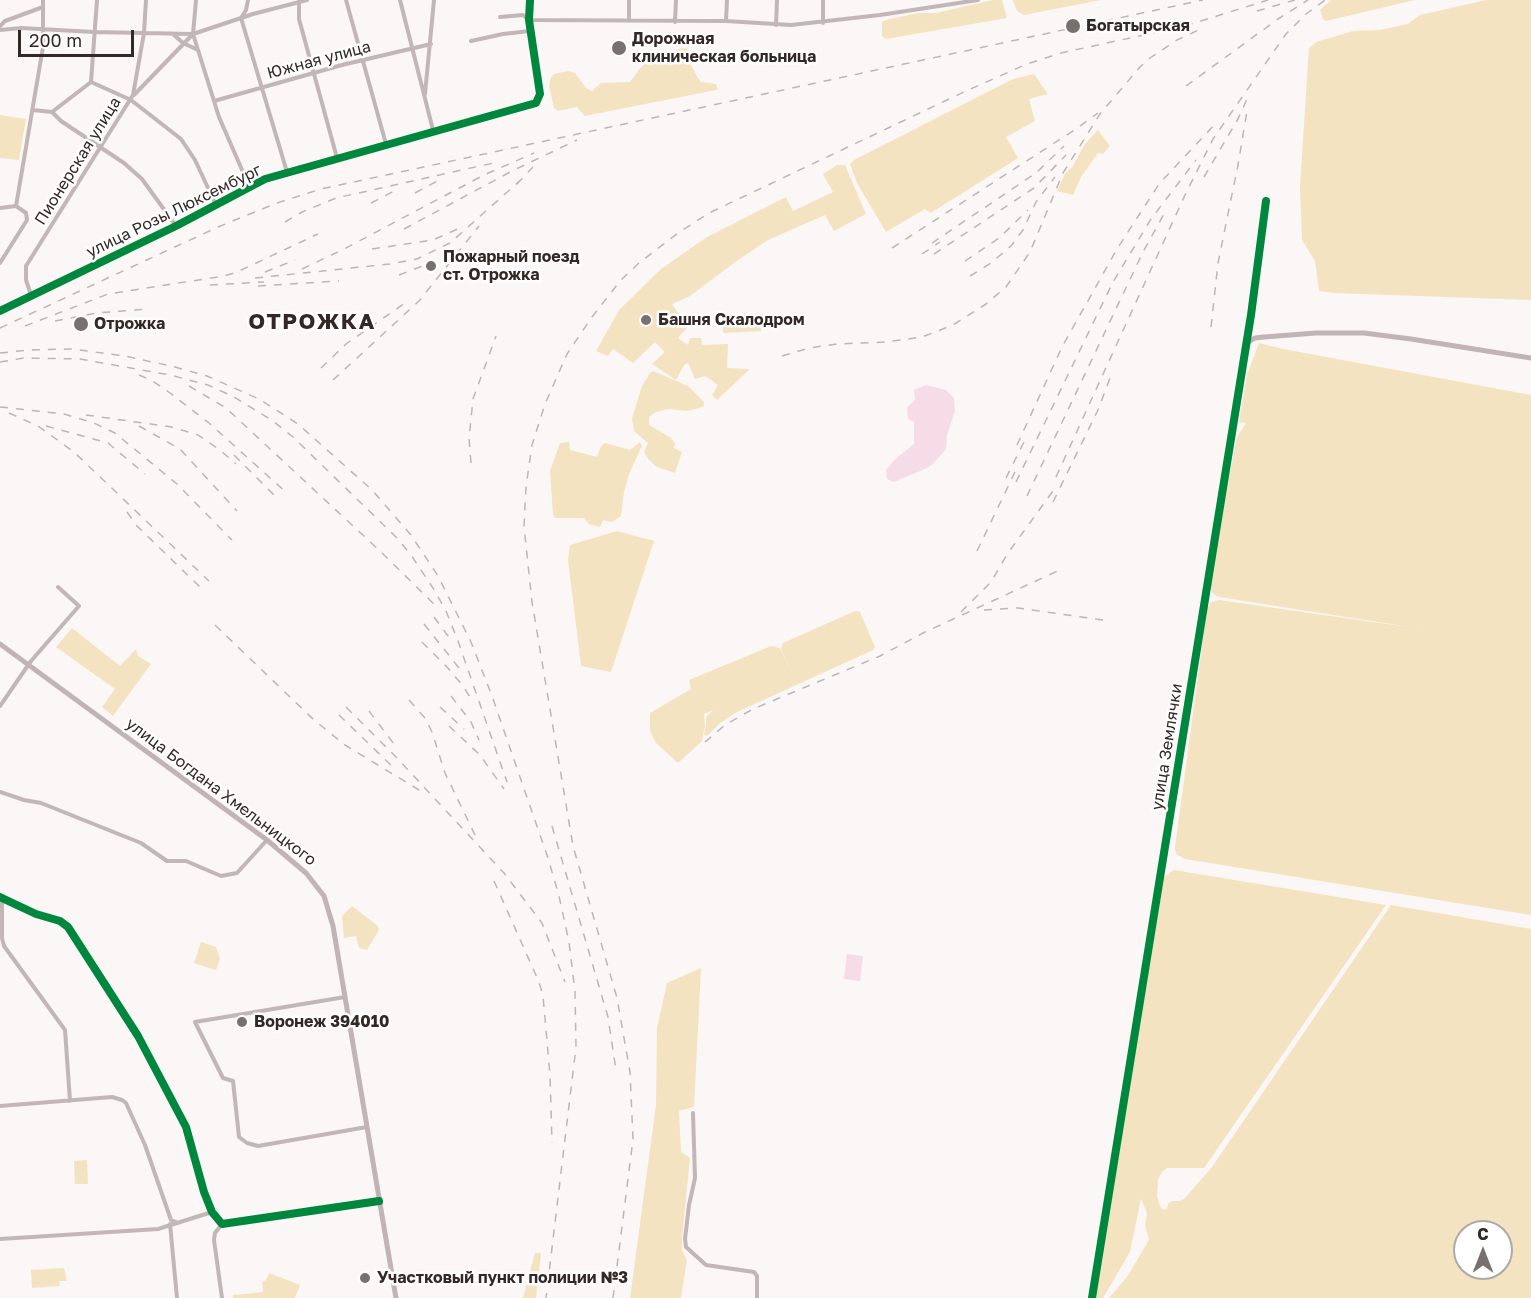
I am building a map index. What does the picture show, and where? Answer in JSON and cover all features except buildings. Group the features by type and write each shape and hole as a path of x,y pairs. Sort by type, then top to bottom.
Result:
{"street":[{"path":"16,206 43,47 43,0"},
{"path":"52,112 91,82 97,0"},
{"name":"Пионерская улица","path":"31,295 26,279 26,266 132,97 144,33 146,0"},
{"path":"196,0 193,34 214,101 249,186"},
{"path":"248,0 241,18 286,172"},
{"path":"0,28 193,34 253,14 307,0"},
{"path":"346,0 387,144"},
{"path":"400,0 433,130"},
{"path":"425,98 434,0"},
{"path":"471,41 530,31 530,0"},
{"path":"628,21 629,0"},
{"path":"675,22 676,0"},
{"path":"726,0 726,21"},
{"path":"776,25 777,0"},
{"path":"823,0 823,23"},
{"path":"500,17 523,15 529,20 726,21 776,25 823,23 978,0"},
{"path":"299,1 299,19 337,158"},
{"path":"0,28 5,21 43,7"},
{"path":"246,10 253,14"},
{"name":"улица Розы Люксембург","path":"0,311 176,226 249,186 286,172 532,104 539,100 540,91 530,31"},
{"path":"132,97 193,34"},
{"path":"173,35 198,50"},
{"name":"Южная улица","path":"214,101 411,47 431,44"},
{"path":"91,82 132,97 181,138 195,160 216,205"},
{"path":"33,110 52,112 61,121 124,163 142,179 176,226"},
{"name":"улица Землячки","path":"1092,1298 1246,347 1266,201"},
{"path":"0,208 16,206 26,213 27,220 0,263"},
{"path":"1246,347 1252,340 1264,337 1342,332 1411,339 1531,358"},
{"path":"0,706 29,665 80,606 58,587"},
{"name":"улица Богдана Хмельницкого","path":"0,644 267,840 306,873 324,896 333,926 396,1298"},
{"path":"0,792 24,800 41,802 141,843 167,861 186,861 221,876 237,873 267,840"},
{"path":"70,1101 65,1030 4,946 1,898 43,917 60,921 68,927 138,1036 186,1127 204,1192 212,1212 222,1224"},
{"path":"345,997 195,1022 223,1078 233,1081 239,1137 247,1143 258,1146 367,1127"},
{"path":"0,1106 112,1098 126,1103 145,1145 171,1220 176,1222"},
{"path":"693,1113 696,1178 689,1205 686,1247 706,1265 754,1272 757,1298"},
{"path":"222,1298 214,1240 215,1233 222,1224 379,1201"},
{"path":"0,1239 158,1229 212,1212"},
{"path":"171,1224 177,1298"}],"shaded area":[{"path":"1002,0 1007,18 886,39 882,36 882,22 886,20 918,13 936,13"},
{"path":"1013,0 1101,0 1024,15 1017,11"},
{"path":"1331,0 1415,0 1326,21 1320,10"},
{"path":"1486,0 1531,0 1531,300 1319,291 1315,261 1302,240 1300,186 1309,48 1316,42 1353,31 1380,30 1408,24 1420,15"},
{"path":"678,49 689,50 690,63 701,82 716,84 718,89 585,116 577,107 558,111 554,108 549,86 554,74 568,71 575,73 586,88 592,91 601,83 630,82 641,67 648,62 660,58 665,59"},
{"path":"1034,74 1048,94 1029,99 1035,121 1006,137 1018,158 931,213 925,209 886,232 857,183 850,164 1013,79"},
{"path":"0,115 26,119 19,160 0,158"},
{"path":"1098,130 1110,146 1103,154 1098,153 1081,177 1073,195 1057,191 1065,174 1072,167 1085,144"},
{"path":"837,165 845,165 866,214 834,231 825,215 768,240 690,296 672,304 688,327 678,338 688,345 690,338 701,338 702,345 728,344 727,368 750,369 717,400 712,395 718,385 705,376 695,379 688,363 684,365 676,380 652,364 665,352 655,342 633,363 613,349 608,356 596,351 619,310 661,269 707,237 786,197 793,211 833,192 823,174"},
{"path":"760,313 761,331 723,333 722,316"},
{"path":"1259,343 1531,395 1531,915 1185,859 1176,854 1175,847 1207,609 1211,602 1219,600 1422,629 1219,597 1213,594 1210,589 1211,572 1237,437 1246,423 1239,422 1247,375"},
{"path":"653,371 688,386 704,402 704,406 696,409 687,411 668,409 656,412 649,417 649,425 671,438 675,444 674,448 682,452 675,473 657,467 649,460 644,452 648,443 634,431 632,418 642,386"},
{"path":"926,385 946,390 954,398 955,411 947,435 946,449 927,468 894,482 887,479 886,470 894,460 914,444 914,422 908,419 907,407 915,400 914,390"},
{"path":"569,442 570,450 597,457 601,446 605,443 630,450 640,442 642,446 629,474 624,492 621,516 612,522 603,520 600,527 589,524 584,518 555,518 553,515 550,471 560,443"},
{"path":"617,531 654,541 611,672 581,666 568,560 570,545"},
{"path":"855,611 860,612 875,647 873,650 735,713 707,736 704,735 706,717 713,710 704,714 705,725 702,741 678,763 656,743 650,731 650,713 691,689 689,680 771,646 780,648 793,675 781,649 783,643"},
{"path":"72,628 120,666 136,649 138,656 151,664 113,716 102,707 115,689 56,647"},
{"path":"1174,870 1386,905 1204,1168 1167,1168 1162,1172 1158,1179 1157,1196 1163,1210 1167,1209 1168,1204 1172,1201 1185,1198 1212,1167 1391,905 1531,929 1531,1298 1109,1298 1127,1277 1149,1240 1145,1225 1147,1213 1141,1199 1130,1252 1103,1298 1095,1298 1164,877"},
{"path":"352,906 378,926 379,930 367,950 359,948 356,936 344,938 342,916"},
{"path":"201,942 216,947 220,959 216,970 194,963"},
{"path":"847,954 863,956 860,981 844,979"},
{"path":"701,968 694,1107 679,1111 681,1152 690,1158 682,1238 682,1250 687,1260 681,1298 630,1298 656,1105 657,1028 667,983"},
{"path":"87,1160 88,1184 75,1184 74,1161"},
{"path":"535,1253 541,1253 536,1298 523,1298"},
{"path":"64,1268 67,1281 59,1281 60,1286 32,1288 31,1270"},
{"path":"269,1273 300,1285 295,1298 233,1298 233,1295 263,1292 262,1282 266,1280"}],"railway":[{"path":"0,328 218,227 277,203 321,189 1203,0"},
{"path":"613,1298 633,1139 630,1072 617,998 573,846 532,602 524,526 526,487 532,445 545,404 567,354 620,281 678,233 709,213 1027,64 1061,53 1185,26 1268,0"},
{"path":"1257,11 1295,0"},
{"path":"1186,86 1308,0"},
{"path":"1056,477 1185,195 1213,139 1286,34 1306,14 1325,0"},
{"path":"782,356 809,348 837,344 886,342 922,337 953,325 986,304 1006,287 1030,252 1063,173 1100,114 1150,58 1177,40 1203,28"},
{"path":"1204,177 1247,99"},
{"path":"1211,327 1218,263 1247,111"},
{"path":"892,248 1098,113"},
{"path":"1017,445 1062,347 1117,249 1159,184 1218,121"},
{"path":"404,229 512,171 577,140"},
{"path":"932,243 1036,173 1064,146"},
{"path":"302,269 484,175 534,153"},
{"path":"934,254 1034,188 1066,155"},
{"path":"1016,482 1113,282 1151,219 1196,160"},
{"path":"285,222 302,212 336,198 498,162"},
{"path":"517,184 533,167"},
{"path":"970,276 991,263 1011,246 1023,230 1036,202 1055,177"},
{"path":"255,278 390,264 417,259 450,243 523,178"},
{"path":"415,193 441,179"},
{"path":"371,203 398,189"},
{"path":"965,261 999,238 1028,210"},
{"path":"1027,496 1143,252 1164,214"},
{"path":"333,380 419,301 479,226"},
{"path":"372,249 433,240 460,228"},
{"path":"25,326 108,294 237,272 318,234"},
{"path":"922,254 940,242"},
{"path":"265,272 295,260"},
{"path":"399,275 433,262"},
{"path":"258,286 339,281"},
{"path":"210,285 264,282"},
{"path":"321,368 346,344 408,301"},
{"path":"55,321 97,313 147,309"},
{"path":"471,463 469,439 473,399 496,336"},
{"path":"0,353 72,349 125,356 207,376 259,399 298,424 372,490 411,535 438,576 471,642 492,696 548,858 569,942 575,992 576,1047 546,1298"},
{"path":"0,362 24,358 80,359 170,375 208,385 234,397 273,421 293,437 396,537 433,588 446,611 458,641 507,782"},
{"path":"1053,502 1098,410 1112,373"},
{"path":"139,375 170,393 209,423 288,494"},
{"path":"189,386 226,408 439,609"},
{"path":"0,407 64,414 94,423 115,433 177,484 232,540"},
{"path":"9,413 38,426 74,452 209,581"},
{"path":"86,415 172,427 198,435 236,464"},
{"path":"46,426 108,443 145,474"},
{"path":"139,426 180,449 237,511"},
{"path":"1006,478 1026,438"},
{"path":"234,455 279,500"},
{"path":"977,551 1015,472"},
{"path":"961,612 991,582 1008,553 1053,491"},
{"path":"127,512 137,526 201,588"},
{"path":"705,742 725,725 753,709 880,656 923,633 1064,568"},
{"path":"984,610 1018,608 1103,620"},
{"path":"434,617 451,640"},
{"path":"424,624 463,673"},
{"path":"215,625 314,720 345,745 424,793"},
{"path":"422,642 447,667 473,702"},
{"path":"451,696 471,722 479,740"},
{"path":"409,700 425,718 432,732 445,773 475,835"},
{"path":"346,707 504,873 542,923 565,982"},
{"path":"440,707 464,729"},
{"path":"369,711 394,744"},
{"path":"339,715 395,769"},
{"path":"449,726 480,755 504,789"},
{"path":"552,826 608,1017 616,1070"},
{"path":"494,881 539,982 543,996 550,1075 552,1143"}],"cycle path":[{"path":"0,311 176,226 265,179 536,103 540,94 529,20 530,0"},
{"path":"1092,1298 1251,315 1266,201"},
{"path":"0,897 36,914 60,921 68,927 138,1036 186,1127 204,1192 212,1212 222,1224 379,1201"}],"place":[{"name":"Богатырская","path":"1073,26"},
{"name":"Дорожная клиническая больница","path":"619,48"},
{"name":"Пожарный поезд ст. Отрожка","path":"431,266"},
{"name":"Башня Скалодром","path":"646,320"},
{"name":"Отрожка","path":"81,324"},
{"name":"Воронеж 394010","path":"242,1022"},
{"name":"Участковый пункт полиции №3","path":"365,1278"}],"district":[{"name":"ОТРОЖКА","path":"312,322"}]}
